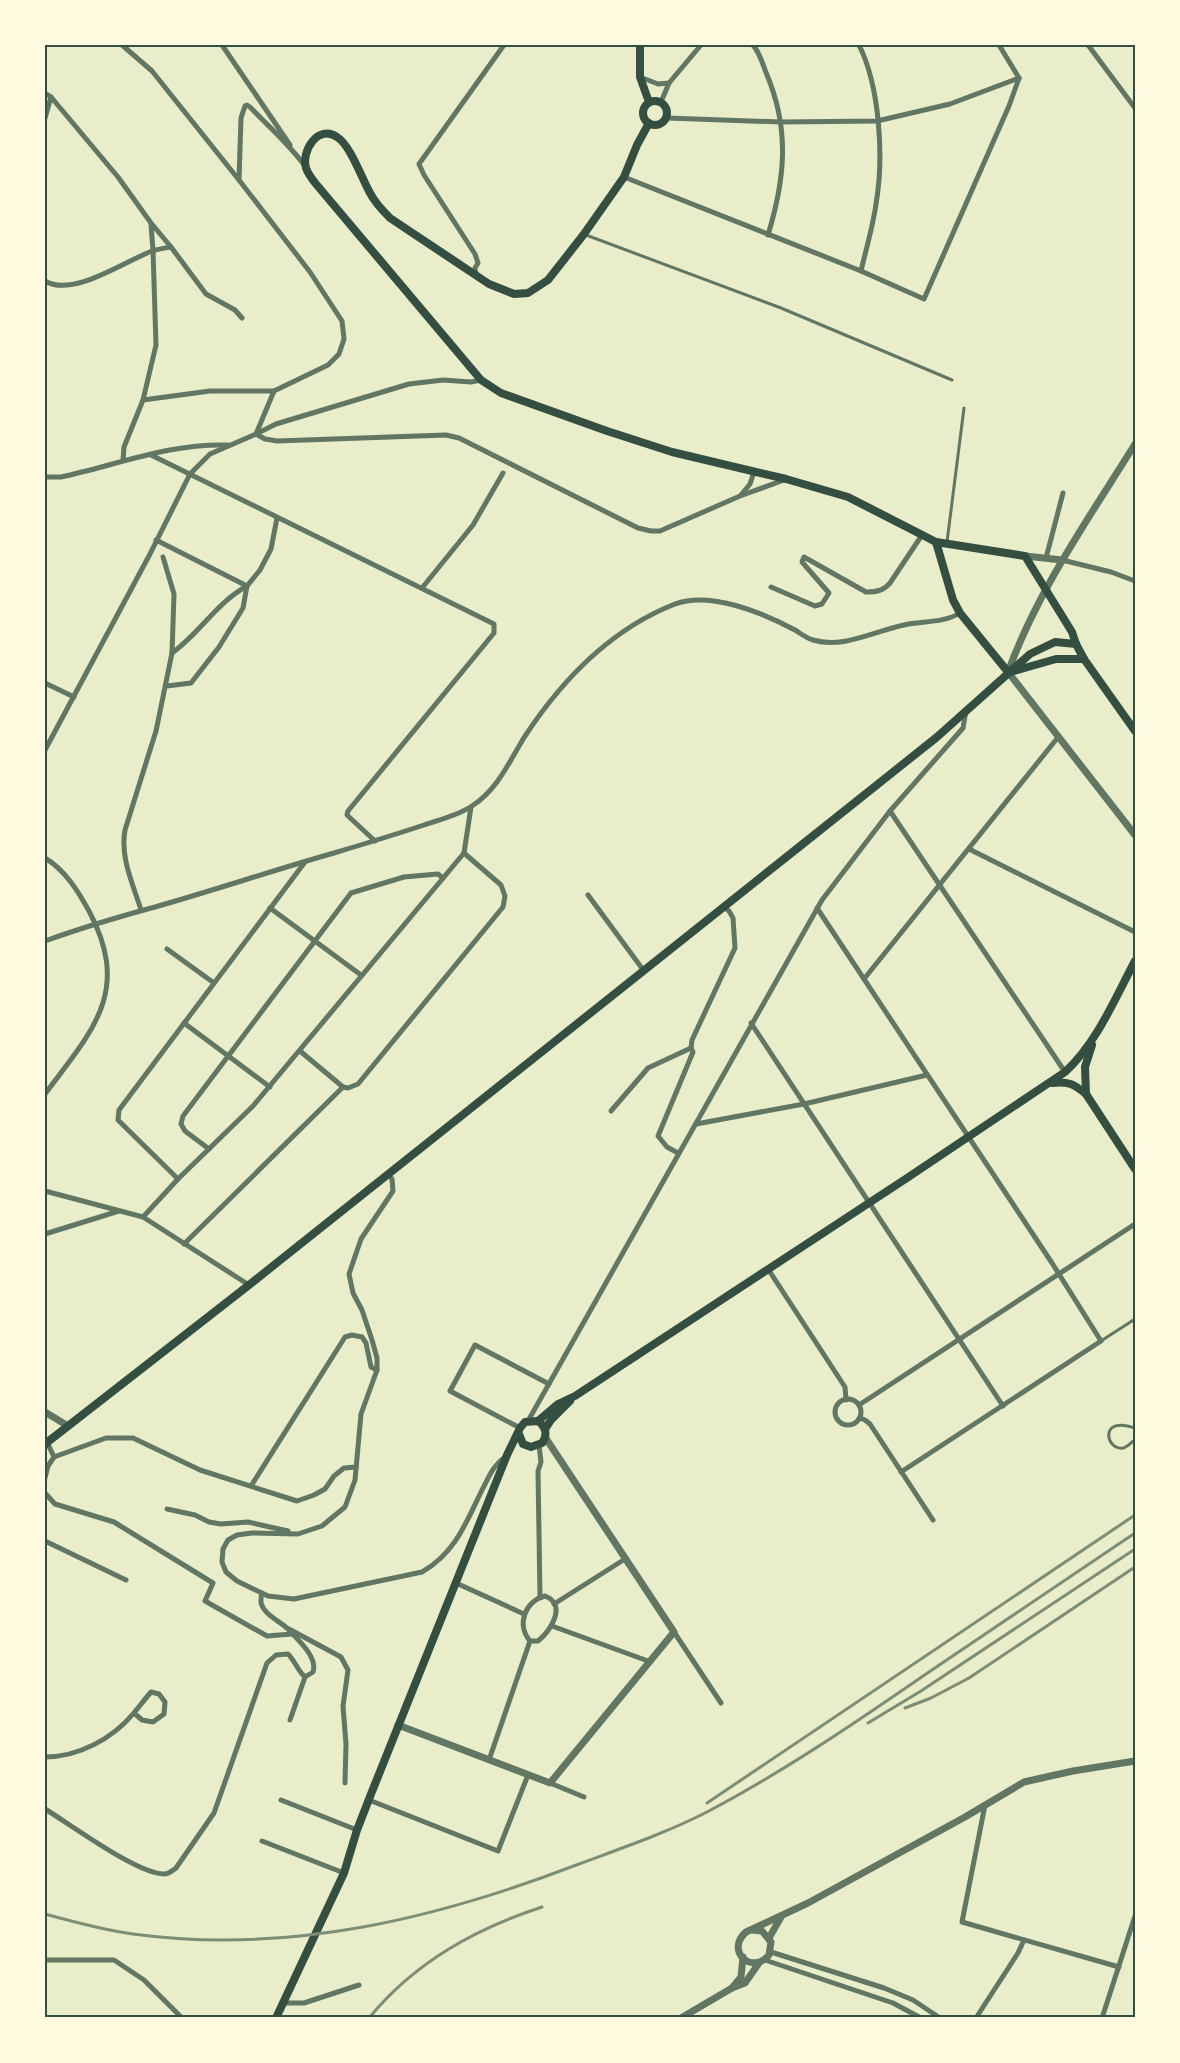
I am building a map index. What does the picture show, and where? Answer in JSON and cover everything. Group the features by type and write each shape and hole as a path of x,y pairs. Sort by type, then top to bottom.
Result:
{"main road":[{"path":"640,45 639,77 649,102"},
{"path":"657,100 668,111 666,118 661,124 649,123 643,113 649,102 657,100"},
{"path":"649,123 624,177 584,234 548,280 528,293 513,294 500,290 402,228 379,208 344,144 335,135 325,134 314,139 307,148 306,164 316,184 481,380 501,393 562,417 672,452 786,479 848,497 936,542 1025,556 1072,632 1086,660 1135,731"},
{"path":"936,542 953,600 960,613 1008,672"},
{"path":"46,1441 249,1285 937,737 1030,654 1055,642 1076,644"},
{"path":"1056,659 1063,651 1076,644"},
{"path":"1008,672 1056,659 1086,660"},
{"path":"1086,1094 1085,1067 1093,1040 1135,961"},
{"path":"276,2018 344,1873 357,1830 398,1725 507,1455 519,1431 528,1421 537,1421 558,1404 575,1396 1050,1083 1065,1072 1093,1040"},
{"path":"1050,1083 1074,1084 1086,1094 1135,1169"},
{"path":"507,1455 527,1446 539,1445 551,1420 575,1396"},
{"path":"537,1421 545,1433"},
{"path":"519,1431 521,1441 527,1446"}],"street":[{"path":"122,45 152,71 310,272 342,321 344,339 339,354 328,365 274,391 210,391 143,400"},
{"path":"222,45 291,146 306,164"},
{"path":"477,277 475,268 478,263 475,255 424,176 419,164 504,45"},
{"path":"661,102 669,83 701,45"},
{"path":"753,45 770,82 781,122 782,180 768,235"},
{"path":"859,45 872,87 877,121 879,169 877,203 861,271"},
{"path":"999,45 1019,78"},
{"path":"1088,45 1135,108"},
{"path":"639,77 658,84 669,83"},
{"path":"666,118 781,122 877,121 950,104 1019,78"},
{"path":"624,177 861,271 924,299 1009,106 1019,78"},
{"path":"45,93 51,97 118,177 150,224 171,247 206,294 235,310 242,318"},
{"path":"45,118 51,97"},
{"path":"239,180 241,118 247,105 283,142 291,146"},
{"path":"123,460 123,447 143,400 156,345 150,224"},
{"path":"45,281 61,285 79,284 153,250 171,247"},
{"path":"45,750 190,474 210,454 276,424 409,384 443,380 471,382 481,380"},
{"path":"256,434 274,391"},
{"path":"256,434 265,439 277,441 446,435 459,438 610,515 651,531 660,531 740,496 786,479"},
{"path":"1135,444 1045,589 1022,636 1008,672 1135,835"},
{"path":"45,477 61,477 185,446 230,445"},
{"path":"151,455 276,518 490,620 495,628 494,633 348,811 347,815 350,820 375,841"},
{"path":"740,496 750,484 754,472"},
{"path":"422,588 472,525 503,473"},
{"path":"1046,558 1063,493"},
{"path":"172,653 189,641 231,594 247,586 260,570 271,549 276,518"},
{"path":"771,587 815,606 827,600 829,593 802,562 804,557 866,592 877,591 890,583 922,535"},
{"path":"156,540 247,586"},
{"path":"162,557 169,547"},
{"path":"150,554 162,557"},
{"path":"1025,556 1062,560 1111,572 1135,581"},
{"path":"141,910 122,845 156,731 172,653 174,594 162,557"},
{"path":"167,686 191,683 219,647 243,608 247,586"},
{"path":"45,941 141,910 375,841 441,820 471,807 503,776 551,698 583,664 628,628 679,603 706,601 733,605 768,618 813,640 834,642 904,624 952,618 960,613"},
{"path":"45,683 74,697"},
{"path":"528,1421 817,908 890,811 963,728 966,710"},
{"path":"864,979 1059,736"},
{"path":"937,737 944,747"},
{"path":"143,1217 270,1087 464,853 471,807"},
{"path":"890,811 1065,1072"},
{"path":"969,849 1135,932"},
{"path":"300,1051 343,1087 348,1088 358,1084 502,907 506,896 501,885 464,853"},
{"path":"45,858 66,876 96,924 106,967 107,984 101,1010 89,1035 45,1094"},
{"path":"178,1179 118,1120 119,1110 306,861"},
{"path":"209,1149 185,1131 182,1124 183,1116 351,893 404,877 438,874 443,878"},
{"path":"588,895 644,971"},
{"path":"678,1153 667,1147 658,1136 693,1053 692,1040 735,948 733,918 724,907"},
{"path":"270,908 361,975"},
{"path":"817,908 1101,1341 901,1472"},
{"path":"167,949 214,983"},
{"path":"184,1023 270,1087"},
{"path":"751,1023 1003,1406"},
{"path":"611,1111 648,1068 691,1048"},
{"path":"696,1124 804,1104 927,1075"},
{"path":"184,1244 343,1087"},
{"path":"388,1174 392,1179 393,1191 361,1239 350,1274 353,1293 362,1310 372,1340 377,1358 377,1370 361,1414 355,1480 345,1507 322,1526 298,1533 237,1535 228,1540 223,1549 222,1562 226,1572 237,1581 261,1593 294,1599 422,1572 450,1550 462,1534 495,1465 507,1455"},
{"path":"45,1191 143,1217 249,1285"},
{"path":"45,1234 120,1211"},
{"path":"859,1405 1135,1224"},
{"path":"768,1269 844,1387 846,1400"},
{"path":"251,1486 345,1337 352,1335 362,1337 366,1343 371,1367 377,1370"},
{"path":"519,1431 450,1391 475,1345 549,1384"},
{"path":"860,1419 859,1405 853,1400 846,1400 836,1408 836,1415 844,1424 850,1425 860,1419 870,1424 933,1520"},
{"path":"45,1412 68,1426"},
{"path":"545,1433 721,1703"},
{"path":"45,1478 48,1466 54,1457 106,1438 133,1438 200,1470 297,1501 325,1488 344,1468 356,1467"},
{"path":"46,1441 54,1457"},
{"path":"539,1445 542,1462 538,1471 540,1597"},
{"path":"45,1493 55,1504 114,1522 213,1583 205,1601 267,1636 290,1631 341,1657 348,1670 343,1706 346,1744 345,1783"},
{"path":"166,1509 195,1515 209,1522 221,1524 248,1522 298,1533"},
{"path":"45,1540 126,1580"},
{"path":"554,1604 625,1559"},
{"path":"456,1583 524,1614"},
{"path":"261,1593 261,1603 267,1612 290,1631 314,1661 314,1672 305,1677 290,1720"},
{"path":"540,1597 550,1598 554,1604 555,1617 552,1626 538,1641 530,1641 523,1631 524,1614 534,1600 540,1597"},
{"path":"552,1626 648,1661"},
{"path":"550,1783 674,1632"},
{"path":"489,1760 530,1641"},
{"path":"45,1809 135,1864 164,1874 170,1873 176,1868 214,1813 267,1663 276,1655 288,1654 305,1677"},
{"path":"45,1757 74,1752 95,1745 121,1726 151,1692 159,1694 165,1702 164,1714 153,1722 142,1720 134,1713"},
{"path":"398,1725 584,1797"},
{"path":"921,2018 893,2003 762,1961 749,1962 739,1951 739,1940 742,1935 770,1920 781,1917 1024,1782 1035,1778 1135,1761"},
{"path":"369,1800 498,1851 528,1775"},
{"path":"281,1800 357,1830"},
{"path":"985,1805 962,1922 1119,1967"},
{"path":"262,1840 344,1873"},
{"path":"769,1938 781,1917"},
{"path":"1103,2015 1135,1917"},
{"path":"752,1930 762,1931 769,1938 771,1952"},
{"path":"976,2018 1024,1940"},
{"path":"681,2018 732,1988 745,1983 771,1952"},
{"path":"771,1952 884,1988 913,2000 940,2018"},
{"path":"732,1988 741,1977 743,1957"},
{"path":"45,1960 114,1960 144,1980 182,2018"},
{"path":"284,2003 304,2003 359,1985"}],"lane":[{"path":"584,234 781,308 952,380"},
{"path":"946,544 964,408"},
{"path":"1101,1341 1135,1319"},
{"path":"1135,1428 1123,1424 1116,1425 1110,1430 1109,1437 1112,1444 1119,1448 1126,1447 1135,1440"}],"railway":[{"path":"707,1803 1135,1515"},
{"path":"45,1914 133,1934 191,1939 248,1940 304,1936 416,1916 525,1884 660,1833 735,1797 846,1729 1135,1533"},
{"path":"868,1723 921,1691 1135,1549"},
{"path":"905,1708 931,1698 969,1678 1135,1567"},
{"path":"369,2018 387,1998 426,1964 470,1937 542,1907"}]}
